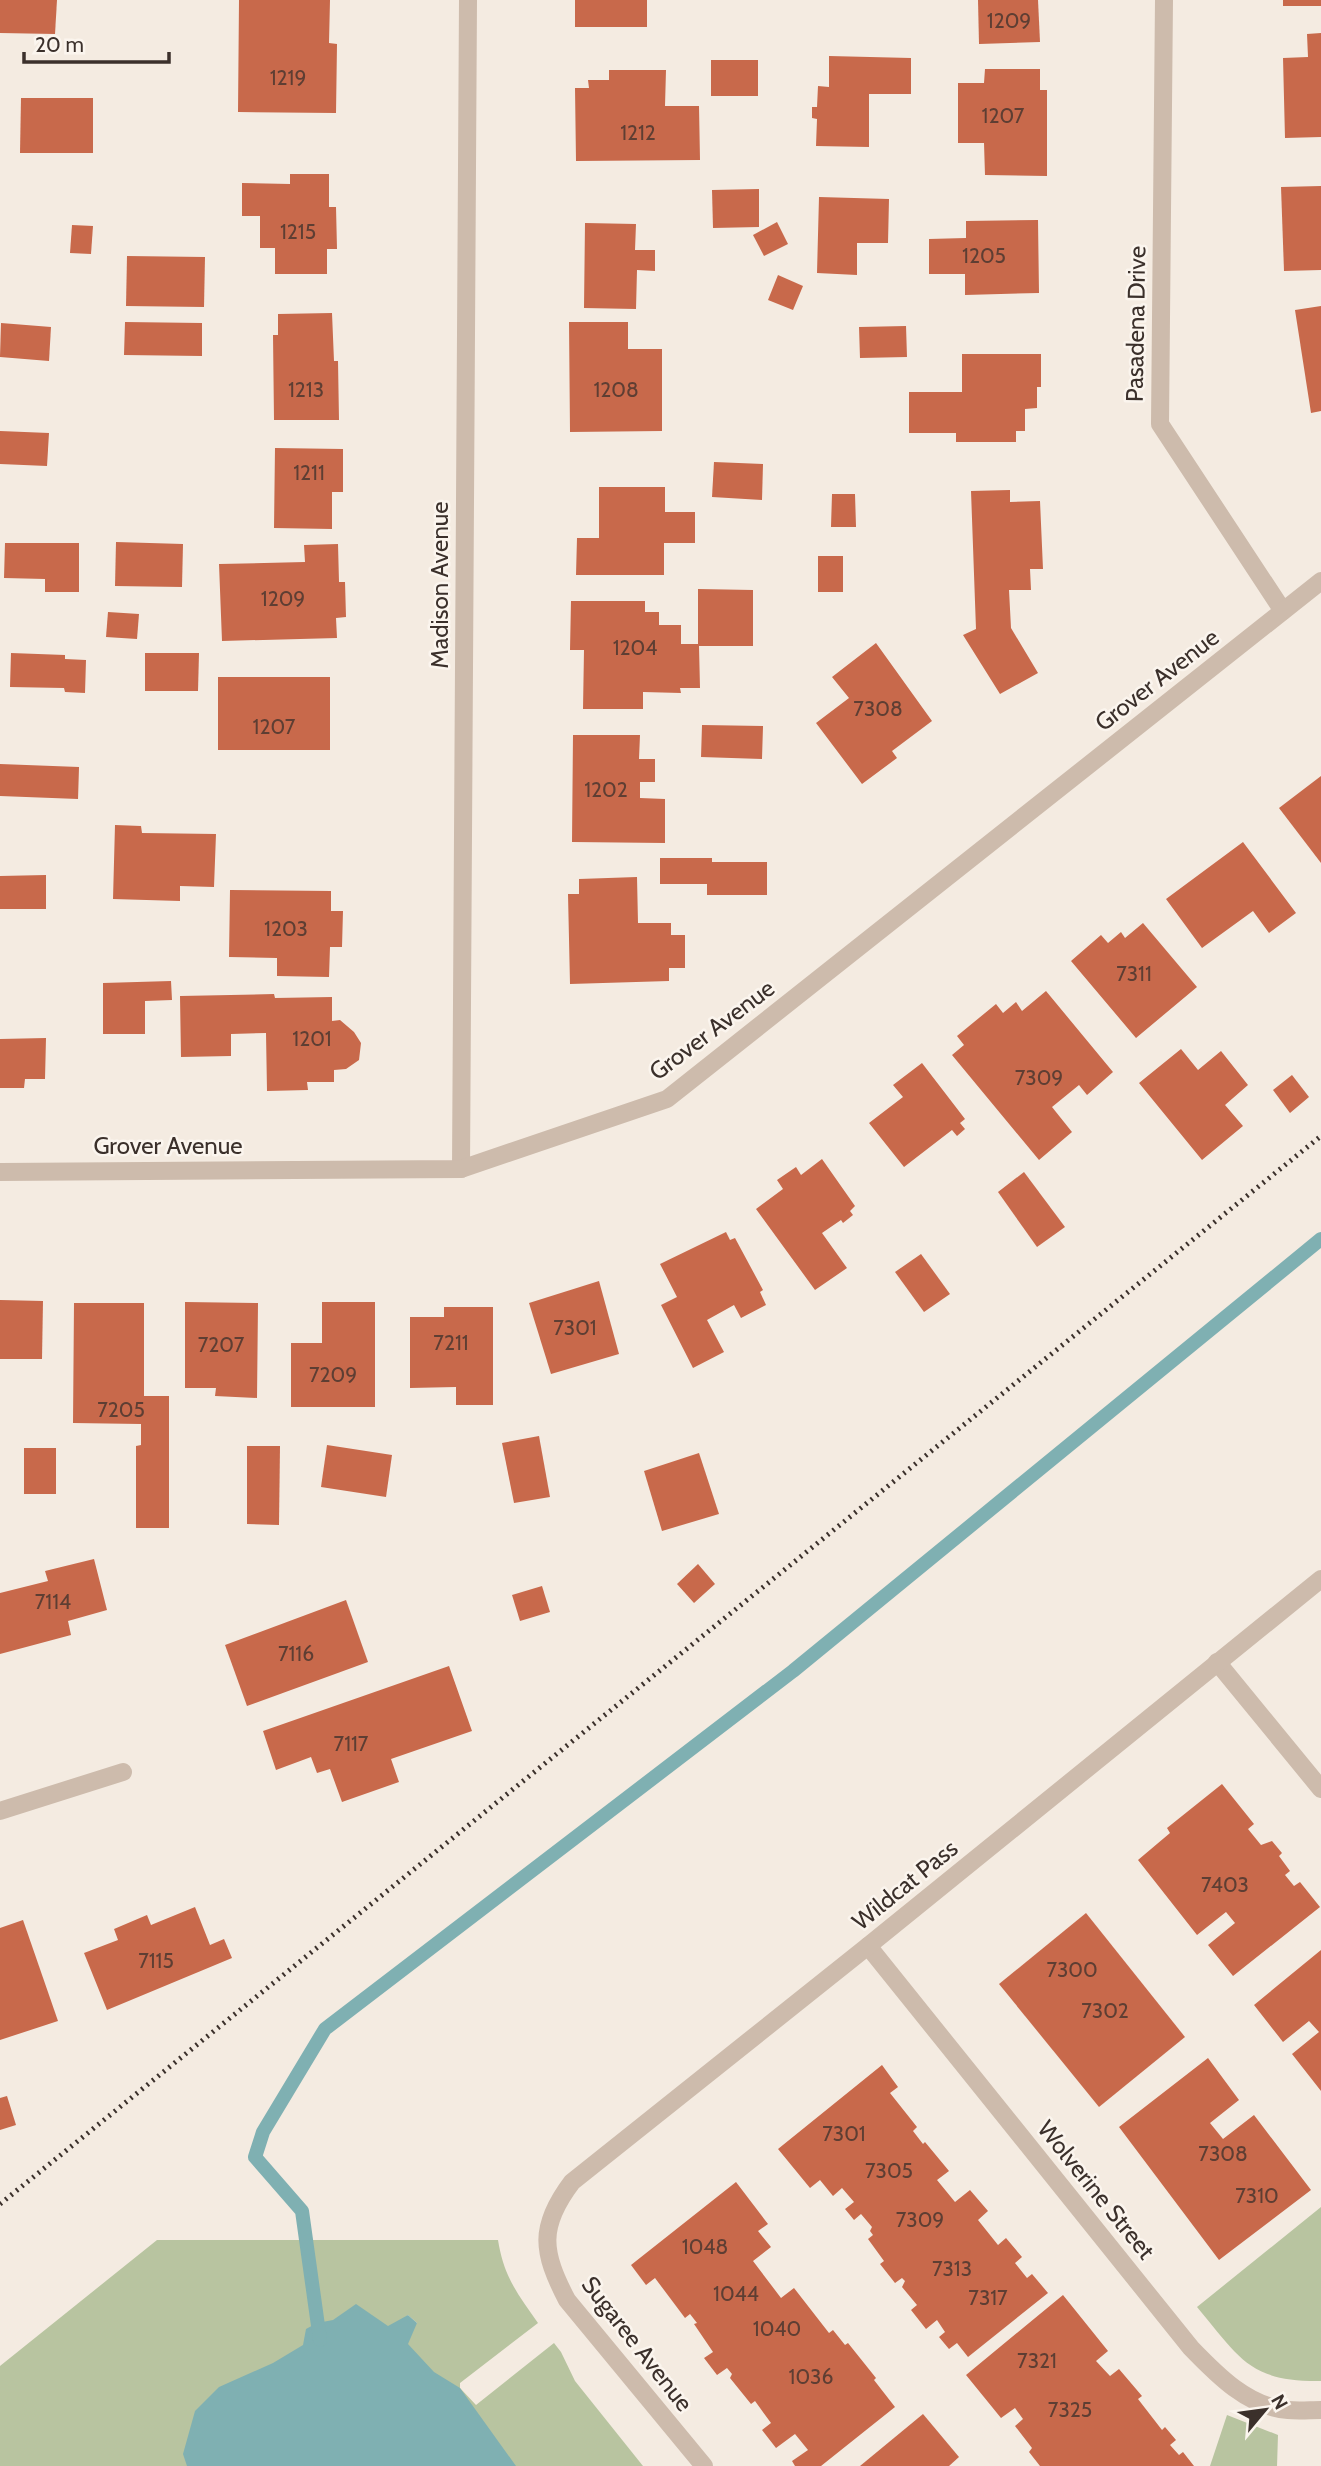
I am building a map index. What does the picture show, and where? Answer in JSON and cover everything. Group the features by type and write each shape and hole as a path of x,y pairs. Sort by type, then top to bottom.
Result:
{"street":[{"name":"Madison Avenue","path":"461,1169 468,0"},
{"name":"Pasadena Drive","path":"1164,0 1160,424 1283,611"},
{"name":"Grover Avenue","path":"0,1172 461,1169 667,1099 1321,581"},
{"name":"Wildcat Pass","path":"547,2246 548,2224 556,2203 572,2182 1321,1579"},
{"path":"1217,1662 1321,1789"},
{"path":"0,1811 122,1772"},
{"name":"Wolverine Street","path":"868,1946 1191,2348 1216,2374 1257,2401 1286,2410 1321,2410"},
{"name":"Sugaree Avenue","path":"547,2246 554,2275 567,2300 704,2466"}],"green space":[{"path":"1321,2207 1321,2381 1277,2377 1248,2364 1197,2307"},
{"path":"157,2240 498,2240 508,2275 538,2323 460,2383 460,2388 476,2405 554,2343 575,2381 643,2466 0,2466 0,2366","holes":["408,2315 417,2323 366,2352"]},
{"path":"1227,2415 1278,2435 1277,2466 1210,2466"}],"water":[{"path":"356,2304 388,2326 408,2315 417,2323 408,2344 434,2372 460,2388 516,2466 187,2466 183,2454 195,2411 219,2387 273,2363 303,2345 306,2329 317,2323 333,2320"}],"building":[{"path":"0,0 57,0 55,34 0,33"},
{"path":"239,0 330,0 329,43 337,44 336,113 238,112"},
{"path":"575,0 647,0 647,27 575,27"},
{"path":"978,0 1038,0 1040,42 979,44"},
{"path":"1283,0 1321,0 1321,6 1283,6"},
{"path":"1321,33 1321,137 1285,138 1283,58 1308,57 1307,34"},
{"path":"829,56 911,58 911,94 869,94 869,147 816,146 817,119 812,118 812,107 817,107 818,86 829,87"},
{"path":"711,60 758,60 758,96 711,96"},
{"path":"985,69 1040,69 1040,90 1047,90 1047,176 985,175 984,143 958,143 958,83 984,83"},
{"path":"609,70 666,70 665,106 699,106 700,160 576,161 575,88 589,88 588,80 609,80"},
{"path":"21,98 93,98 93,153 20,153"},
{"path":"290,174 329,174 329,207 336,207 337,249 327,249 327,274 275,274 275,248 260,248 260,216 242,216 242,183 290,184"},
{"path":"1321,186 1321,270 1284,271 1281,187"},
{"path":"759,189 759,227 713,228 712,190"},
{"path":"819,197 889,199 888,243 857,243 857,275 817,273"},
{"path":"1038,220 1039,293 965,295 965,274 929,274 929,239 966,238 966,221"},
{"path":"777,222 788,244 764,256 753,235"},
{"path":"585,223 636,224 635,250 655,250 655,271 637,270 636,309 584,308"},
{"path":"72,225 93,226 91,254 70,253"},
{"path":"127,256 205,257 204,307 126,306"},
{"path":"778,275 803,286 793,310 768,300"},
{"path":"1321,306 1321,411 1311,413 1295,310"},
{"path":"332,313 334,361 338,361 339,420 274,420 273,335 278,335 278,314"},
{"path":"125,322 202,323 202,356 124,355"},
{"path":"569,322 628,322 628,349 662,349 662,431 570,432"},
{"path":"1,323 51,327 49,361 0,357"},
{"path":"906,326 907,357 860,358 859,327"},
{"path":"962,354 1041,354 1041,387 1037,387 1037,408 1025,409 1025,431 1016,431 1016,442 956,442 956,433 909,433 909,392 962,392"},
{"path":"0,431 49,433 47,466 0,464"},
{"path":"275,448 343,449 343,492 332,492 332,529 274,528"},
{"path":"714,462 763,464 762,500 712,497"},
{"path":"599,487 665,487 665,512 695,512 695,543 664,543 664,575 576,575 577,538 599,538"},
{"path":"1010,490 1010,502 1040,501 1043,569 1030,569 1031,590 1009,590 1011,628 1038,673 1000,694 963,635 976,629 971,491"},
{"path":"832,494 855,494 856,527 831,527"},
{"path":"116,542 183,544 182,587 115,586"},
{"path":"5,543 79,543 79,592 45,592 45,579 4,578"},
{"path":"338,544 339,582 345,582 346,617 336,618 337,638 222,641 219,564 305,562 304,545"},
{"path":"818,556 843,556 843,592 818,592"},
{"path":"698,589 753,590 753,646 699,646 700,688 680,688 681,693 643,692 643,709 583,709 584,650 570,650 571,601 645,601 645,612 659,612 659,625 681,625 681,644 698,644"},
{"path":"108,612 139,614 137,639 106,637"},
{"path":"876,643 932,721 892,751 897,758 862,784 816,723 849,698 832,677"},
{"path":"11,653 65,655 65,659 86,660 85,693 65,692 64,688 10,687"},
{"path":"145,653 199,653 198,691 145,691"},
{"path":"218,677 330,677 330,750 218,750"},
{"path":"702,725 763,726 762,759 701,757"},
{"path":"573,735 640,735 639,759 655,759 655,782 640,782 640,798 665,799 665,843 572,842"},
{"path":"0,764 79,767 78,799 0,796"},
{"path":"1321,776 1321,863 1279,808"},
{"path":"115,825 141,826 142,833 216,834 214,887 180,886 180,901 113,899"},
{"path":"1243,842 1296,913 1269,933 1253,911 1202,948 1166,899"},
{"path":"660,858 767,862 767,895 707,895 707,884 660,884"},
{"path":"46,875 46,909 0,909 0,876"},
{"path":"637,877 638,923 671,923 671,935 685,935 685,968 669,968 669,981 570,984 568,894 579,894 579,879"},
{"path":"230,890 331,891 331,911 343,911 342,947 330,947 329,977 277,976 277,958 229,957"},
{"path":"1143,923 1197,987 1136,1038 1071,961 1101,935 1108,943 1121,932 1125,938"},
{"path":"171,981 172,1000 145,1001 145,1034 103,1034 103,983"},
{"path":"1046,991 1113,1072 1087,1095 1079,1085 1052,1107 1072,1132 1039,1160 952,1055 964,1045 957,1036 996,1004 1003,1013 1016,1002 1022,1011"},
{"path":"274,994 275,998 332,997 332,1021 340,1020 354,1032 361,1043 359,1060 346,1069 334,1070 334,1082 307,1082 308,1090 267,1091 266,1033 231,1034 231,1056 181,1057 180,996"},
{"path":"46,1038 45,1079 25,1079 24,1088 0,1088 0,1039"},
{"path":"1181,1049 1198,1070 1221,1051 1248,1085 1225,1105 1243,1126 1202,1160 1139,1083"},
{"path":"922,1063 965,1119 960,1123 965,1129 957,1136 952,1130 904,1167 869,1123 903,1097 893,1085"},
{"path":"1292,1075 1309,1097 1290,1113 1273,1090"},
{"path":"822,1159 855,1206 850,1211 853,1215 822,1233 847,1268 815,1290 756,1209 783,1189 777,1180 796,1167 801,1175"},
{"path":"1024,1172 1065,1227 1037,1247 998,1192"},
{"path":"726,1232 730,1240 735,1238 763,1290 760,1292 766,1305 741,1318 734,1305 707,1320 724,1352 693,1368 661,1305 677,1297 660,1264"},
{"path":"921,1254 950,1294 924,1312 895,1272"},
{"path":"599,1281 619,1354 551,1374 529,1303"},
{"path":"0,1300 43,1301 42,1359 0,1359"},
{"path":"185,1302 258,1303 257,1398 215,1396 216,1388 185,1388"},
{"path":"322,1302 375,1302 375,1407 291,1407 291,1343 322,1343"},
{"path":"74,1303 144,1303 144,1396 169,1396 169,1528 136,1528 136,1446 141,1445 141,1424 73,1423"},
{"path":"444,1307 493,1307 493,1405 456,1405 456,1387 410,1388 410,1317 444,1317"},
{"path":"539,1436 550,1497 514,1503 502,1443"},
{"path":"327,1445 392,1455 386,1497 321,1487"},
{"path":"247,1446 280,1446 279,1525 247,1524"},
{"path":"24,1448 56,1448 56,1494 24,1494"},
{"path":"699,1453 719,1514 662,1531 644,1471"},
{"path":"94,1559 107,1610 68,1621 71,1635 0,1654 0,1593 48,1581 45,1571"},
{"path":"698,1564 715,1584 694,1603 677,1584"},
{"path":"542,1586 550,1612 520,1621 512,1595"},
{"path":"346,1600 368,1662 247,1706 225,1645"},
{"path":"449,1666 472,1731 391,1759 399,1782 342,1802 330,1769 317,1773 311,1757 276,1770 263,1731"},
{"path":"1222,1784 1254,1824 1248,1829 1261,1845 1272,1841 1282,1853 1279,1856 1290,1871 1285,1875 1294,1886 1300,1882 1320,1907 1233,1976 1208,1945 1235,1923 1226,1912 1197,1935 1138,1860 1170,1833 1167,1828"},
{"path":"195,1907 210,1945 224,1939 232,1958 107,2010 84,1953 118,1940 114,1929 147,1915 151,1925"},
{"path":"1086,1913 1185,2037 1099,2107 999,1984"},
{"path":"23,1920 58,2021 0,2040 0,1928"},
{"path":"1321,1950 1321,2091 1292,2054 1319,2032 1309,2021 1283,2042 1254,2005"},
{"path":"1208,2058 1239,2100 1210,2123 1223,2139 1254,2115 1311,2190 1219,2260 1119,2127"},
{"path":"882,2065 898,2087 890,2093 917,2127 913,2131 949,2171 937,2180 955,2202 970,2190 988,2211 978,2220 998,2245 1006,2238 1022,2257 1015,2263 1027,2278 1032,2274 1048,2293 968,2357 957,2343 949,2349 939,2337 945,2332 937,2320 926,2329 911,2310 917,2305 902,2287 905,2281 902,2278 895,2283 880,2264 884,2261 868,2239 873,2235 870,2231 872,2227 861,2214 854,2220 845,2209 854,2202 842,2188 833,2196 820,2180 810,2188 778,2149"},
{"path":"7,2096 16,2125 0,2130 0,2098"},
{"path":"736,2182 768,2224 758,2231 771,2247 753,2261 781,2298 794,2288 829,2333 833,2330 845,2345 848,2343 895,2407 821,2466 795,2466 792,2461 808,2450 795,2434 776,2448 762,2430 771,2423 755,2401 751,2404 730,2378 732,2374 727,2368 717,2375 704,2358 713,2352 690,2314 685,2318 655,2278 646,2285 631,2265"},
{"path":"1063,2295 1108,2351 1096,2361 1110,2376 1119,2369 1142,2396 1138,2399 1162,2430 1165,2427 1176,2440 1170,2445 1179,2455 1183,2452 1194,2466 1040,2466 1029,2452 1032,2448 1015,2426 1023,2419 1015,2408 1001,2418 966,2375"},
{"path":"923,2414 959,2457 949,2466 860,2466"}],"waterway":[{"path":"320,2340 302,2211 255,2157 263,2132 325,2029 793,1671 1321,1239"}],"railway":[{"path":"0,2204 1321,1136"}]}
